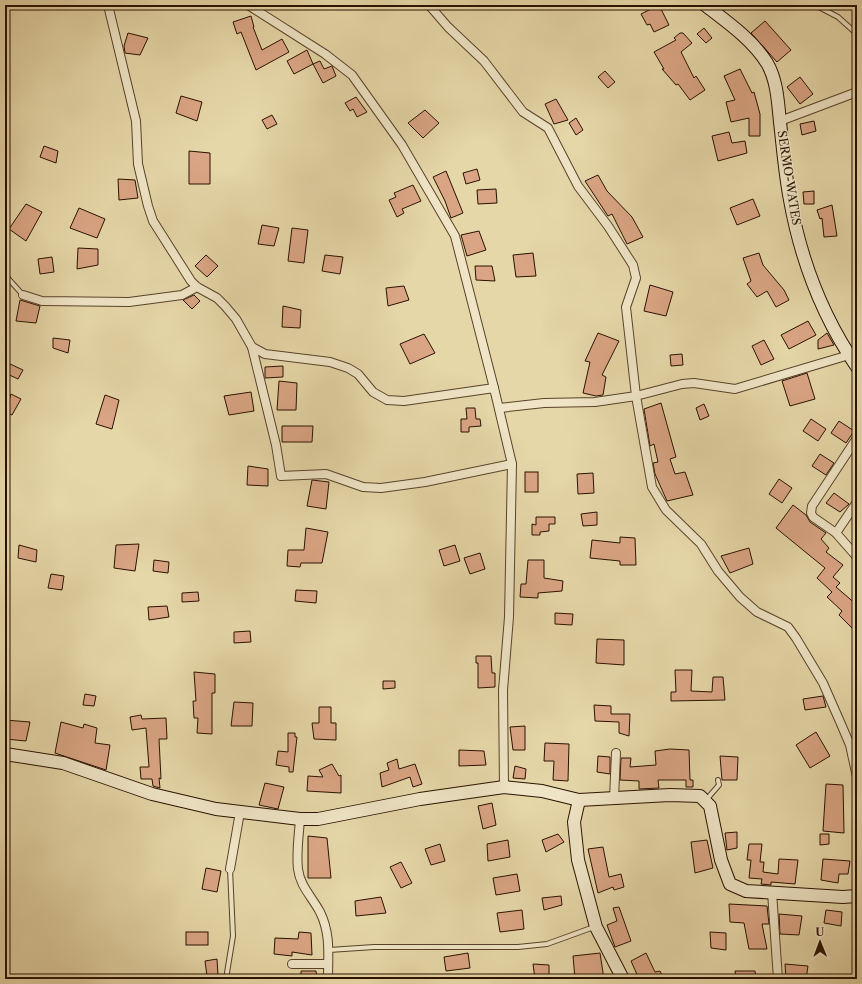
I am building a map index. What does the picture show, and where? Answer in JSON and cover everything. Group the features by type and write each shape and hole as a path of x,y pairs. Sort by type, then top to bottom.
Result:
{"street":[{"path":"108,5 136,121 138,164 153,222 191,281 217,298 226,306 236,319 252,347 276,445 281,476 326,474 363,486 381,488 425,482 512,464"},
{"path":"248,5 326,54 352,76 402,145 455,236 500,408 512,464 509,617 503,690 504,787"},
{"path":"429,5 448,27 484,61 524,112 548,128 578,186 608,226 633,265 636,278 626,307 636,396 652,487 666,510 701,544 718,571 740,597 757,612 788,627 796,638 823,683 841,724 850,745 857,777"},
{"name":"SERMO-WATES","path":"705,5 737,29 767,63 775,82 790,199 798,237 815,292 857,367"},
{"path":"780,121 857,92"},
{"path":"23,295 42,301 129,302 182,295 198,287"},
{"path":"252,347 265,354 323,360 348,368 358,374 373,392 387,400 404,401 494,388"},
{"path":"500,408 544,403 595,402 636,396 682,384 709,385 736,389 849,355"},
{"path":"857,438 811,510 813,517 836,533 857,557"},
{"path":"836,533 857,502"},
{"path":"614,799 616,753"},
{"path":"5,754 63,763 152,794 216,809 300,819 318,819 420,798 504,787 542,791 579,800 692,795 700,796 706,800 710,806 721,860 730,884 746,891 843,897 857,896"},
{"path":"579,800 574,822 578,860 596,927 623,979"},
{"path":"230,869 240,812"},
{"path":"300,819 298,868 306,892 320,912 327,932 329,950 328,979"},
{"path":"772,892 778,979"},
{"path":"292,964 328,964"}],"lane":[{"path":"815,5 838,17 857,34"},
{"path":"5,275 23,295"},
{"path":"706,800 718,785 718,780"},
{"path":"226,979 233,936 230,869"},
{"path":"329,950 374,947 518,947 547,944 596,927"}],"building":[{"path":"659,5 669,25 654,32 650,24 647,25 641,14"},
{"path":"251,16 253,27 262,50 282,39 289,52 256,70 241,32 237,34 233,22"},
{"path":"765,21 791,50 777,62 751,33"},
{"path":"704,28 712,38 706,43 697,34"},
{"path":"128,33 148,38 140,55 125,53 124,46"},
{"path":"680,33 683,33 692,43 681,52 694,78 696,76 705,90 690,100 678,84 676,85 662,69 664,69 654,52 676,40 674,38"},
{"path":"307,50 313,64 294,74 287,61"},
{"path":"320,61 324,69 332,66 336,76 323,83 313,64"},
{"path":"740,69 752,93 754,92 760,114 760,136 749,136 749,118 731,122 726,102 735,100 724,76"},
{"path":"605,71 615,82 608,88 598,77"},
{"path":"800,77 813,94 800,104 787,87"},
{"path":"181,96 202,102 197,121 176,113"},
{"path":"356,97 367,112 357,117 353,109 350,111 345,103"},
{"path":"556,99 568,120 554,124 545,104"},
{"path":"425,110 439,123 423,138 408,123"},
{"path":"272,115 277,124 267,129 262,120"},
{"path":"576,118 583,130 576,135 569,123"},
{"path":"814,121 816,131 802,135 800,124"},
{"path":"729,132 732,143 745,141 747,153 718,161 712,136"},
{"path":"44,146 58,151 56,163 40,157"},
{"path":"189,151 210,153 210,184 189,184"},
{"path":"477,169 480,180 466,184 463,173"},
{"path":"446,171 463,213 451,218 445,201 433,177"},
{"path":"598,175 607,191 632,217 643,237 627,244 612,214 608,216 585,181"},
{"path":"118,179 135,180 138,198 119,200"},
{"path":"413,185 421,201 402,209 404,213 397,217 389,200 396,197 394,193"},
{"path":"496,189 497,203 478,204 477,190"},
{"path":"814,191 814,204 804,204 803,192"},
{"path":"753,199 760,216 737,225 730,208"},
{"path":"26,204 42,212 26,241 9,229"},
{"path":"832,205 837,236 824,237 822,218 820,219 817,210"},
{"path":"79,208 105,219 97,238 70,228"},
{"path":"262,225 279,228 274,246 258,244"},
{"path":"292,228 308,230 304,263 288,261"},
{"path":"479,231 486,250 467,256 461,235"},
{"path":"78,248 98,249 98,265 77,269"},
{"path":"533,253 536,276 516,277 513,255"},
{"path":"759,253 763,265 784,290 789,300 776,307 767,291 757,297 747,284 751,281 743,258"},
{"path":"206,255 218,266 207,277 195,266"},
{"path":"325,255 343,257 340,274 322,271"},
{"path":"52,257 54,272 40,274 38,259"},
{"path":"475,266 492,266 495,281 476,280"},
{"path":"650,285 673,292 666,316 644,311"},
{"path":"404,286 409,300 388,306 386,288"},
{"path":"194,295 200,301 192,309 183,300"},
{"path":"20,300 40,306 36,323 16,321"},
{"path":"283,306 301,310 300,328 282,327"},
{"path":"808,321 816,335 789,349 781,335"},
{"path":"598,333 619,341 602,375 606,377 603,395 596,396 583,393 590,362 585,361"},
{"path":"827,333 834,345 818,349 818,340"},
{"path":"424,334 435,353 410,364 400,344"},
{"path":"53,338 70,340 68,353 53,348"},
{"path":"764,340 774,359 761,365 752,346"},
{"path":"682,354 683,365 671,366 670,355"},
{"path":"8,363 23,370 18,379 5,373"},
{"path":"283,366 283,377 265,378 265,367"},
{"path":"807,373 815,399 790,406 782,381"},
{"path":"279,381 297,383 296,410 277,410"},
{"path":"251,392 254,411 229,415 224,396"},
{"path":"11,394 21,399 12,415 5,413"},
{"path":"105,395 119,400 112,429 96,424"},
{"path":"661,403 676,457 670,459 675,474 685,472 693,495 667,501 655,474 653,463 658,462 654,444 650,446 644,409"},
{"path":"704,404 709,416 700,420 696,408"},
{"path":"466,408 475,408 476,419 480,419 481,426 469,427 469,432 461,432 461,419 467,419"},
{"path":"811,419 826,429 818,441 803,431"},
{"path":"839,421 854,431 846,443 831,433"},
{"path":"282,426 313,426 312,442 282,442"},
{"path":"820,454 834,463 826,475 812,466"},
{"path":"248,466 268,469 268,486 247,485"},
{"path":"525,472 538,472 538,492 525,492"},
{"path":"593,473 594,493 578,494 577,474"},
{"path":"779,479 792,488 782,503 769,494"},
{"path":"312,480 329,482 326,509 307,506"},
{"path":"834,493 849,504 840,512 826,503"},
{"path":"793,505 806,515 810,522 826,533 821,539 829,548 826,552 843,565 833,577 840,583 836,587 857,605 857,633 839,615 842,611 827,597 832,592 817,578 825,568 776,528"},
{"path":"597,512 597,525 583,526 581,514"},
{"path":"536,517 555,517 555,524 549,524 549,531 540,532 540,535 532,535 532,524 536,525"},
{"path":"306,528 328,532 322,563 301,563 300,567 287,566 288,550 304,550"},
{"path":"620,537 635,538 636,565 620,565 620,561 590,558 592,540 620,543"},
{"path":"139,544 135,571 114,568 116,545"},
{"path":"19,545 37,550 36,562 18,558"},
{"path":"455,545 460,561 444,566 439,550"},
{"path":"749,548 753,564 730,573 721,556"},
{"path":"480,553 485,569 470,574 464,558"},
{"path":"154,560 169,562 168,573 153,571"},
{"path":"528,560 544,560 544,578 563,581 562,591 538,593 538,598 520,597 521,584 526,584"},
{"path":"51,574 64,576 62,590 48,588"},
{"path":"296,590 317,591 316,603 295,601"},
{"path":"198,592 199,601 182,602 182,593"},
{"path":"167,606 169,617 149,620 148,607"},
{"path":"555,613 573,614 572,625 555,624"},
{"path":"250,631 251,642 234,643 234,632"},
{"path":"597,639 624,640 624,665 596,663"},
{"path":"476,656 491,656 492,673 495,673 495,687 478,688 478,663 476,663"},
{"path":"675,670 692,670 691,691 712,692 713,677 723,677 725,700 671,701 671,692 676,692"},
{"path":"194,672 215,674 215,693 212,693 212,734 197,733 198,718 194,718 193,701 196,701"},
{"path":"383,681 395,681 395,688 383,689"},
{"path":"85,694 96,696 94,706 83,705"},
{"path":"823,696 826,707 805,710 803,699"},
{"path":"234,702 253,703 252,726 231,726"},
{"path":"594,705 611,706 611,714 630,714 629,736 619,733 619,722 595,721"},
{"path":"319,707 331,707 331,723 336,723 336,740 314,739 312,723 319,723"},
{"path":"141,715 142,719 166,718 167,739 159,739 160,788 153,786 152,779 141,779 140,767 149,767 146,728 132,730 130,717"},
{"path":"5,720 30,722 26,741 5,739"},
{"path":"61,722 83,728 84,724 97,728 95,743 110,745 106,770 55,753"},
{"path":"525,726 525,750 513,750 510,727"},
{"path":"816,732 830,756 810,768 796,745"},
{"path":"288,733 295,733 295,737 297,737 293,772 289,772 289,767 276,765 278,751 288,752"},
{"path":"545,743 569,744 568,781 553,780 554,761 544,761"},
{"path":"670,749 689,750 690,780 693,780 693,787 686,787 686,780 658,780 659,788 639,789 639,781 620,780 621,758 631,758 630,767 656,765 655,751"},
{"path":"459,750 484,751 486,765 459,766"},
{"path":"598,756 610,757 610,774 597,772"},
{"path":"720,756 738,757 737,780 722,780"},
{"path":"397,759 399,769 415,764 422,784 413,787 410,777 382,787 380,773 389,770 387,763"},
{"path":"332,764 339,776 341,775 341,793 307,791 308,776 323,777 319,770"},
{"path":"515,766 526,769 525,779 513,778"},
{"path":"265,783 284,787 278,809 259,805"},
{"path":"826,784 843,785 844,833 823,831"},
{"path":"492,803 496,825 483,829 478,806"},
{"path":"737,832 737,848 727,850 725,833"},
{"path":"558,834 564,842 546,852 542,840"},
{"path":"820,834 829,834 829,844 820,845"},
{"path":"308,836 327,838 331,878 308,878"},
{"path":"508,840 510,857 488,861 487,844"},
{"path":"707,840 713,868 695,873 691,842"},
{"path":"440,844 445,861 431,865 425,849"},
{"path":"749,844 762,844 760,862 764,862 763,872 778,874 779,859 798,860 795,884 771,882 771,885 761,884 762,879 749,878 751,860 747,860"},
{"path":"603,847 609,877 621,874 624,887 614,890 613,887 598,893 588,849"},
{"path":"823,859 850,861 848,874 839,874 838,883 821,880"},
{"path":"401,862 412,883 401,888 390,867"},
{"path":"206,868 221,871 217,892 202,889"},
{"path":"517,874 520,891 496,895 493,878"},
{"path":"561,896 562,905 544,910 542,898"},
{"path":"381,897 386,913 356,916 355,901"},
{"path":"729,904 767,906 769,924 762,924 767,949 749,949 744,923 730,922"},
{"path":"619,907 631,941 615,947 607,925 617,921 613,908"},
{"path":"522,910 524,929 500,932 497,913"},
{"path":"826,910 842,912 841,926 824,923"},
{"path":"779,914 802,916 799,935 780,934"},
{"path":"186,932 208,932 208,945 186,945"},
{"path":"299,932 311,933 312,955 292,952 292,956 274,954 275,938 298,939"},
{"path":"710,932 726,933 726,950 711,948"},
{"path":"468,953 470,968 446,971 444,957"},
{"path":"600,953 604,979 575,979 573,956"},
{"path":"646,953 655,972 660,971 664,979 639,979 631,961"},
{"path":"217,959 218,975 207,976 205,961"},
{"path":"533,964 549,965 549,979 535,979"},
{"path":"785,964 808,966 806,979 786,979"},
{"path":"301,971 316,971 317,979 301,979"},
{"path":"735,971 755,971 756,979 736,979"}]}
